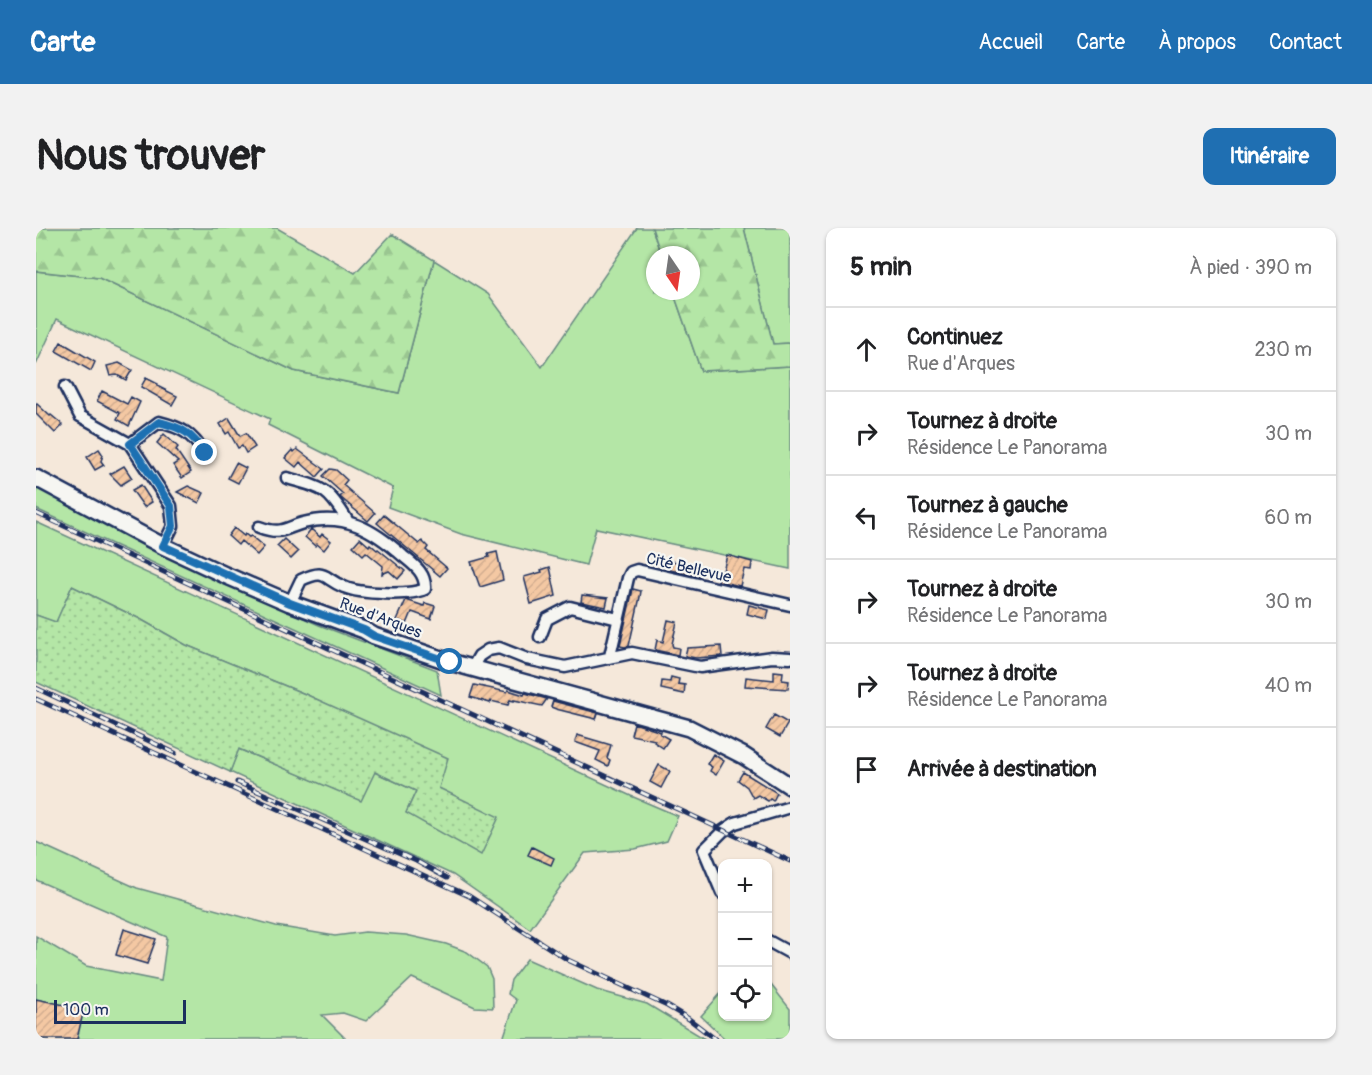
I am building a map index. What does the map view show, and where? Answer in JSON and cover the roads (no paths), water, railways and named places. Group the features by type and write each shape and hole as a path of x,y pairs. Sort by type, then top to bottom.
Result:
{"main road":[{"name":"Rue d'Arques","path":"36,478 163,546 290,603 364,630 374,636 472,668 689,728 744,756 790,786"}],"street":[{"path":"65,387 80,416 130,444 171,506 173,526 163,546"},
{"path":"130,444 159,422 175,426 193,436 205,453"},
{"path":"287,478 317,486 334,498 347,520"},
{"path":"259,527 275,533 305,523 347,520 386,540 419,570 426,580 425,589 418,592 357,590 344,587 322,574 315,574 301,580 290,603"},
{"name":"Cité Bellevue","path":"610,656 628,578 631,572 637,570 790,605"},
{"path":"540,637 547,619 570,607 618,619"},
{"path":"472,668 480,656 488,650 499,648 527,659 565,667 587,664 610,656 632,652 700,667 772,657 790,658"},
{"path":"718,882 704,850 723,831 735,823 790,807"},
{"path":"772,943 790,953"}],"railway":[{"path":"36,513 790,861"},
{"path":"36,688 175,753"},
{"path":"36,699 469,896 568,960 667,1006 715,1039"},
{"path":"237,782 416,861 447,878"}]}
